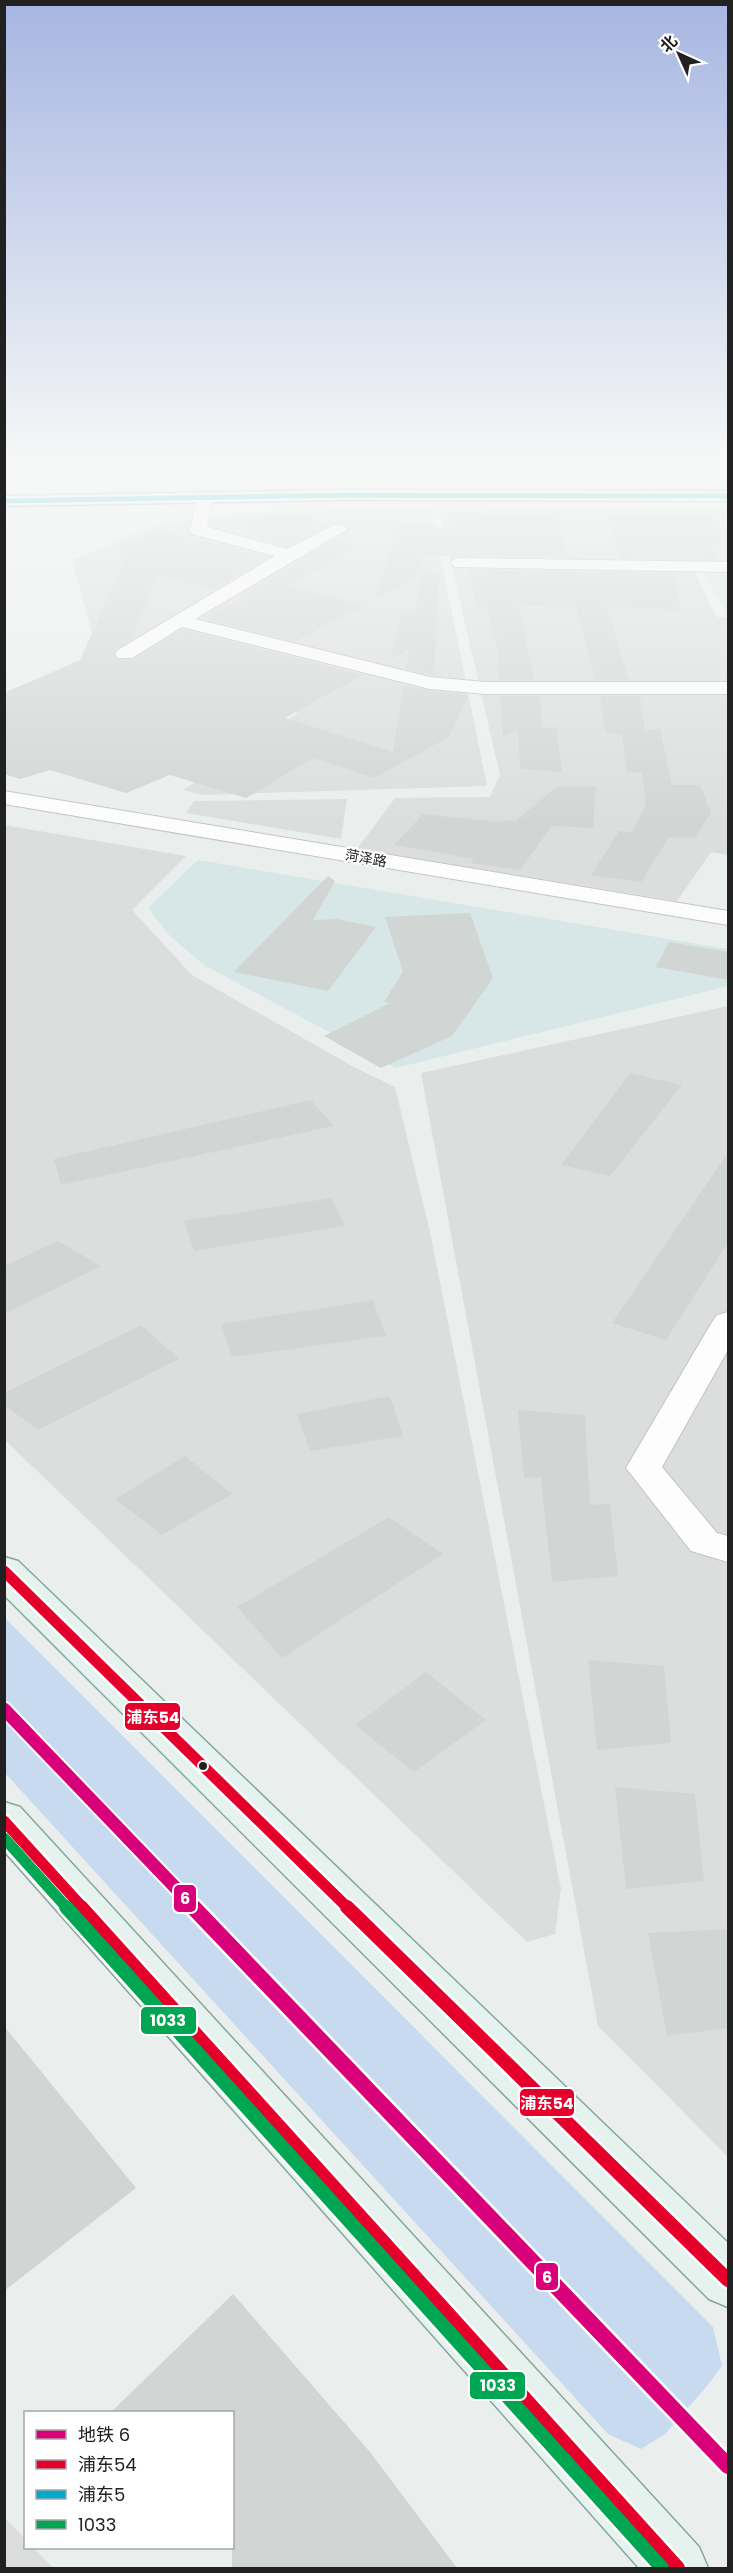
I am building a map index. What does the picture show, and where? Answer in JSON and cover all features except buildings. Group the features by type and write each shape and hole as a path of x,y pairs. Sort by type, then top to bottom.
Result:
{"main road":[{"path":"4,1571 729,2280"},
{"path":"4,1820 678,2568"}],"street":[{"path":"125,654 238,586"},
{"path":"180,621 430,683 485,688 729,688"},
{"name":"菏泽路","path":"4,797 729,918"},
{"path":"729,1322 644,1468 704,1542 729,1549"}],"shaded area":[{"path":"79,586 446,586 487,786 202,795 183,790 298,713 94,652 92,633"},
{"path":"456,586 701,586 716,617 728,617 728,855 711,852 677,901 357,849 395,798 490,797 500,775"},
{"path":"711,586 728,586 727,613"},
{"path":"347,799 341,839 186,813 194,801"},
{"path":"4,825 186,856 132,910 192,975 352,1066 395,1087 430,1232 561,1889 555,1934 527,1942 5,1440"},
{"path":"198,860 728,949 728,986 396,1068 204,965 170,936 148,908"},
{"path":"728,1006 728,2157 598,2026 421,1073"},
{"path":"5,1618 713,2327 722,2366 665,2434 641,2449 608,2434 5,1773"},
{"path":"4,2517 24,2538 24,2549 35,2549 53,2568 5,2568"}],"metro line":[{"name":"6","path":"4,1709 728,2466"}],"transit line":[{"name":"浦东54","path":"4,1571 728,2280"},
{"name":"浦东54","path":"4,1821 678,2568"},
{"name":"1033","path":"4,1838 662,2568"}]}
